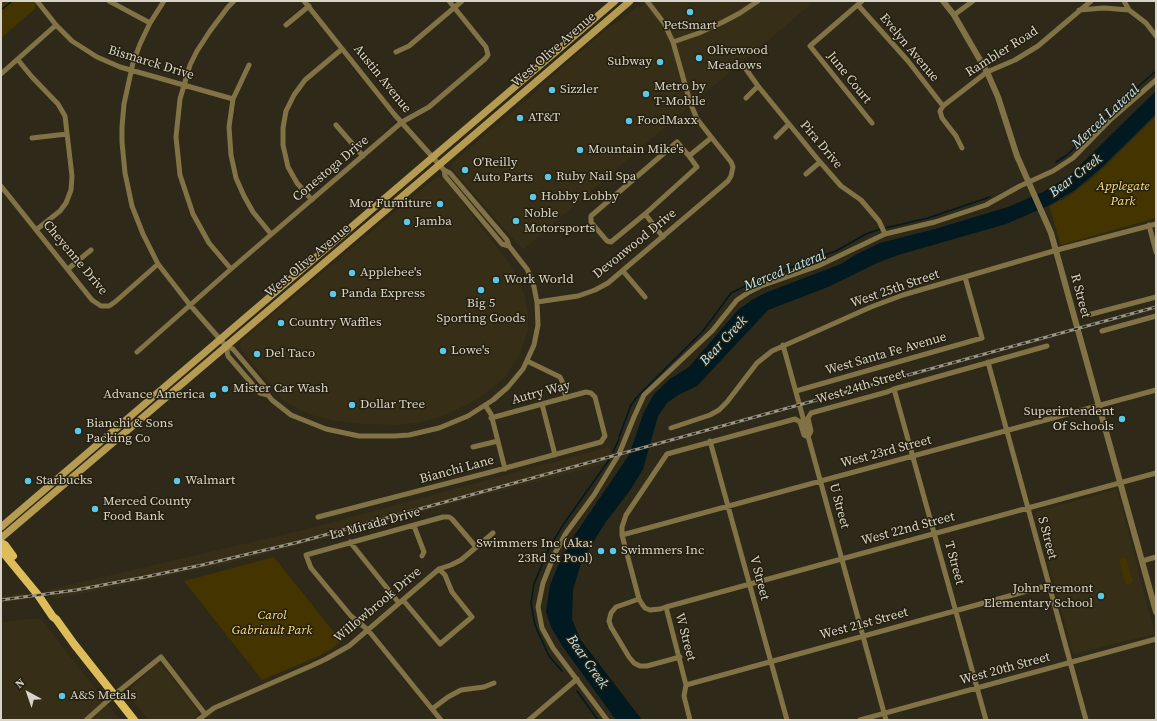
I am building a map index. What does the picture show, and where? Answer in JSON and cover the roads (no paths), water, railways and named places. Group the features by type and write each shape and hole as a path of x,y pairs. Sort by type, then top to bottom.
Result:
{"main road":[{"name":"West Olive Avenue","path":"1,527 615,1"},
{"name":"West Olive Avenue","path":"1,538 226,346 442,168 630,1"},
{"path":"97,457 98,451 114,436 114,430"},
{"path":"1,543 43,594 56,614 56,619"},
{"path":"1,550 38,595 53,617 134,720"}],"street":[{"name":"Bismarck Drive","path":"37,1 56,25 72,41 105,61 131,70 233,99"},
{"path":"109,1 150,23"},
{"path":"164,1 150,23 140,44 131,70 124,104 122,142 125,173 132,206 143,234 158,264 190,305 226,346 234,350 266,388 268,395 281,408 300,419 326,429 348,434 381,437 409,435 430,431 454,423 485,405 518,377 534,346 538,325 537,302"},
{"path":"231,269 218,254 193,214 180,176 176,137 177,118 184,84 197,51 216,21 234,1"},
{"name":"Austin Avenue","path":"304,1 402,122 442,168 450,173 502,244 509,246"},
{"path":"449,1 454,7"},
{"path":"396,52 409,46 462,1"},
{"path":"647,1 664,23 673,42 693,110 700,124 711,138 689,156"},
{"path":"673,42 699,33 740,14 758,1"},
{"name":"R Street","path":"943,1 954,15 987,72 1017,156 1044,216 1057,250 1156,612"},
{"path":"954,15 973,1"},
{"name":"Rambler Road","path":"943,106 987,72 1015,60 1030,51 1090,1"},
{"path":"1124,1 1129,10 1146,23 1156,36"},
{"name":"June Court","path":"860,3 810,46 872,123"},
{"name":"Evelyn Avenue","path":"860,3 943,106"},
{"path":"286,25 308,6"},
{"name":"Conestoga Drive","path":"137,352 271,234 402,122 429,107 485,60 488,55 486,47 454,7"},
{"path":"1078,10 1104,8 1129,10"},
{"path":"1,74 56,25"},
{"path":"312,200 297,183 288,167 283,145 283,128 286,111 294,95 305,80 342,49"},
{"path":"18,60 58,104 65,116 72,176 69,196 60,210 36,230"},
{"path":"249,65 233,99 230,113 229,136 231,155 240,187 248,204 261,224 271,234"},
{"name":"Pira Drive","path":"743,65 758,86 820,162 841,186 862,200 883,230"},
{"path":"607,720 553,648 542,628 538,607 542,589 550,566 566,533 594,495 619,454 644,396 712,331 742,296 761,286 818,266 883,230 935,222 986,205 1030,185 1067,163 1111,119 1156,80"},
{"path":"746,98 758,86"},
{"path":"943,106 940,110 942,118 956,136 962,148"},
{"path":"776,137 789,124"},
{"path":"336,125 363,156"},
{"path":"32,138 67,134"},
{"name":"Devonwood Drive","path":"537,302 570,298 588,293 608,283 728,180 733,172 731,162 711,138"},
{"path":"676,142 697,167 645,214 611,242 607,241 591,222 591,216 676,142"},
{"path":"806,174 820,162"},
{"name":"Austin Avenue","path":"442,168 445,176 460,194 492,227 497,229 507,240 509,246 527,269 537,302"},
{"name":"Cheyenne Drive","path":"1,186 96,303 101,306 109,306 158,264"},
{"path":"645,214 663,237"},
{"name":"West 25th Street","path":"671,428 710,415 719,410 764,356 783,345 887,301 1057,250 1156,224"},
{"path":"1149,226 1156,252"},
{"path":"68,269 91,250"},
{"path":"623,271 645,297"},
{"name":"West Santa Fe Avenue","path":"796,391 982,338 965,277"},
{"path":"1088,315 1156,297"},
{"path":"1102,331 1156,316"},
{"name":"U Street","path":"783,345 886,720"},
{"path":"226,346 228,356 260,393 268,395"},
{"name":"West 24th Street","path":"808,437 811,431 808,418 811,413 888,392 894,388 1047,346"},
{"path":"527,361 560,377 566,398"},
{"name":"S Street","path":"988,362 1086,720"},
{"name":"T Street","path":"894,388 986,720"},
{"name":"West 23rd Street","path":"622,536 1156,390"},
{"name":"Autry Way","path":"492,418 586,392 591,393 595,397 605,436 602,442"},
{"path":"542,404 555,455"},
{"path":"485,405 492,418 505,469"},
{"path":"680,657 647,666 640,666 630,657 611,627 609,621 611,613 616,606 639,599 622,536 622,527 626,515 667,454 795,419 800,422 804,435 808,437"},
{"path":"473,447 498,441"},
{"name":"Bianchi Lane","path":"318,517 505,469 602,442"},
{"name":"V Street","path":"710,442 787,720"},
{"name":"West 22nd Street","path":"666,607 1156,473"},
{"name":"La Mirada Drive","path":"368,630 351,616 311,568 306,555 443,517 449,517 476,547"},
{"path":"414,526 424,552 422,556"},
{"name":"Willowbrook Drive","path":"198,720 214,708 326,659 349,646 439,568 458,562 493,533"},
{"path":"350,542 401,602 440,644 472,616 452,592 445,575 439,568"},
{"path":"1142,560 1156,557"},
{"name":"West 21st Street","path":"686,685 1049,585"},
{"name":"W Street","path":"639,599 645,608 650,610 666,607 686,685 684,696 690,720"},
{"path":"368,630 441,720"},
{"name":"West 20th Street","path":"860,720 1156,639"},
{"path":"86,720 161,657 206,714"},
{"path":"529,720 577,679"},
{"path":"432,710 448,697 461,690 484,688 494,683"}],"water":[{"name":"Bear Creek","path":"1156,91 1156,114 1102,167 1075,190 1050,205 1006,224 898,255 877,263 828,287 768,310 697,386 678,395 667,403 658,416 643,469 631,489 605,523 582,560 573,590 572,619 580,639 642,720 616,720 563,647 551,627 546,612 550,585 559,563 572,539 629,455 644,412 654,394 670,379 689,367 738,310 752,300 765,293 841,264 857,254 880,243 935,229 1008,207 1043,192 1069,176"}],"waterway":[{"path":"1,10 12,1"},
{"name":"Merced Lateral","path":"1056,162 1067,155 1126,97 1156,71"},
{"name":"Merced Lateral","path":"885,228 928,218 990,197"},
{"name":"Merced Lateral","path":"619,437 631,405 637,397 703,331 731,293 764,277 836,251 866,234 881,229"},
{"name":"Merced Lateral","path":"613,452 619,439"},
{"name":"Merced Lateral","path":"562,671 549,656 535,625 531,603 534,584 549,548 563,525 609,460"},
{"name":"Merced Lateral","path":"577,691 598,720"}],"railway":[{"path":"1,600 76,590 145,577 299,542 1156,307"}],"place":[{"name":"PetSmart","path":"690,12"},
{"name":"Olivewood Meadows","path":"699,58"},
{"name":"Subway","path":"660,62"},
{"name":"Sizzler","path":"552,90"},
{"name":"Metro by T-Mobile","path":"646,94"},
{"name":"AT&T","path":"520,118"},
{"name":"FoodMaxx","path":"629,121"},
{"name":"Mountain Mike's","path":"580,150"},
{"name":"O'Reilly Auto Parts","path":"465,170"},
{"name":"Ruby Nail Spa","path":"548,177"},
{"name":"Hobby Lobby","path":"533,197"},
{"name":"Mor Furniture","path":"440,204"},
{"name":"Noble Motorsports","path":"516,221"},
{"name":"Jamba","path":"407,222"},
{"name":"Applebee's","path":"352,273"},
{"name":"Work World","path":"496,280"},
{"name":"Big 5 Sporting Goods","path":"481,290"},
{"name":"Panda Express","path":"333,294"},
{"name":"Country Waffles","path":"281,323"},
{"name":"Lowe's","path":"443,351"},
{"name":"Del Taco","path":"257,354"},
{"name":"Mister Car Wash","path":"225,389"},
{"name":"Advance America","path":"213,395"},
{"name":"Dollar Tree","path":"352,405"},
{"name":"Superintendent Of Schools","path":"1122,419"},
{"name":"Bianchi & Sons Packing Co","path":"78,431"},
{"name":"Starbucks","path":"28,481"},
{"name":"Walmart","path":"177,481"},
{"name":"Merced County Food Bank","path":"95,509"},
{"name":"Swimmers Inc (Aka: 23Rd St Pool)","path":"601,551"},
{"name":"Swimmers Inc","path":"613,551"},
{"name":"John Fremont Elementary School","path":"1101,596"},
{"name":"A&S Metals","path":"62,696"}],"park label":[{"name":"Applegate Park","path":"1123,194"},
{"name":"Carol Gabriault Park","path":"272,624"}]}
